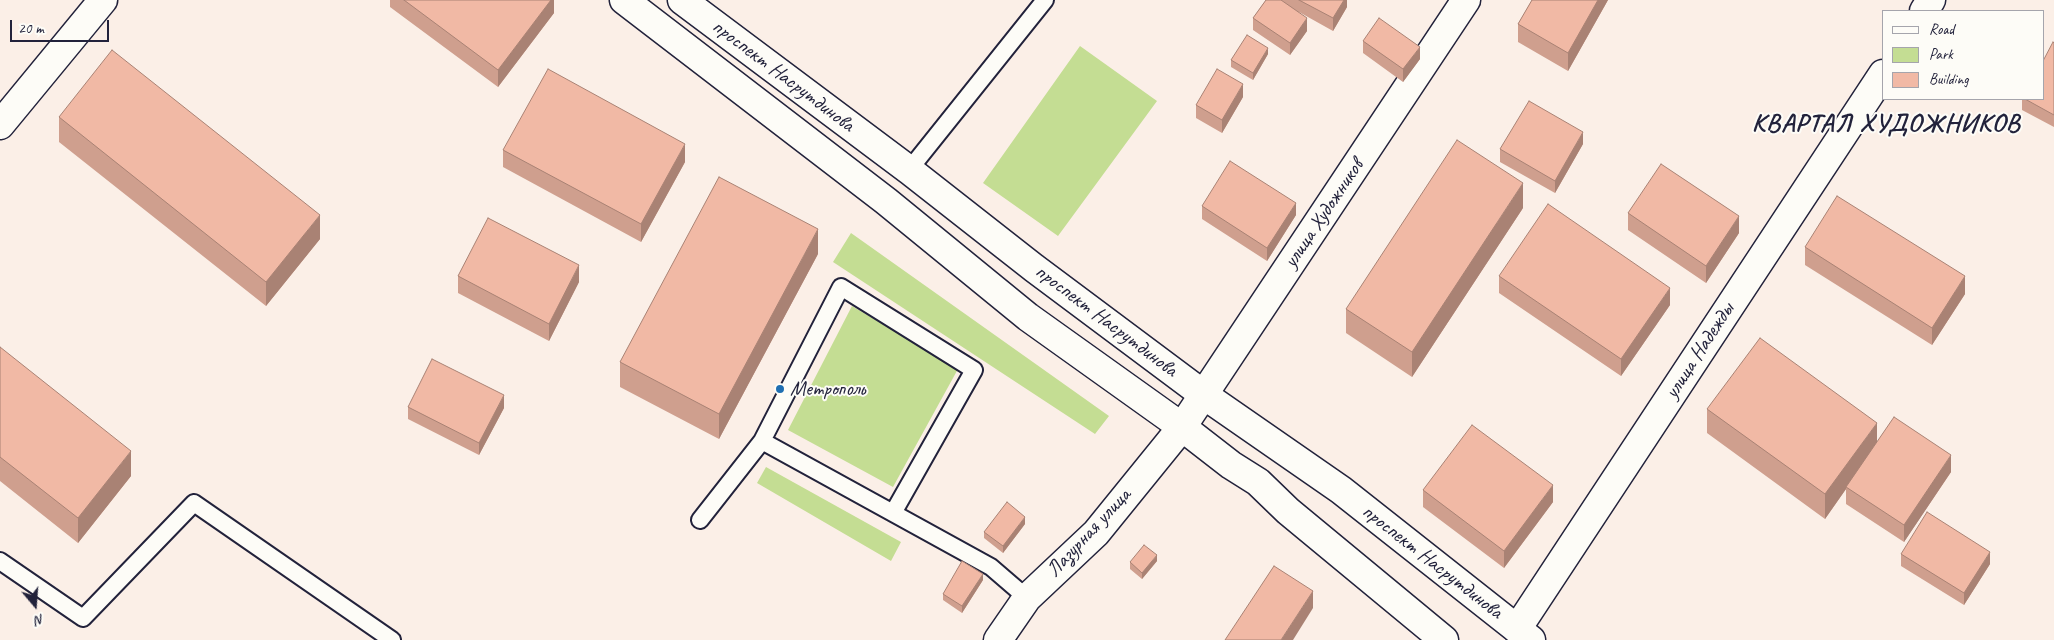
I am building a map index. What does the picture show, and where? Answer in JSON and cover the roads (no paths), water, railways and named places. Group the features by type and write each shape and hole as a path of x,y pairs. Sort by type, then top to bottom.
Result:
{"main road":[{"path":"0,125 103,0"},
{"name":"проспект Насрутдинова","path":"624,0 886,201 1028,317 1182,427 1231,465 1258,482 1288,511 1444,640"},
{"name":"проспект Насрутдинова","path":"682,0 1204,395 1341,490 1524,634"},
{"name":"улица Художников","path":"1182,427 1466,0"},
{"name":"улица Надежды","path":"1524,634 1882,76"},
{"name":"Лазурная улица","path":"998,640 1027,598 1096,533 1182,427"}],"lane":[{"path":"909,170 1045,0"},
{"path":"700,520 762,442 841,287 974,370 893,513"},
{"path":"762,442 991,567 1027,598"},
{"path":"0,561 83,618 194,503 392,640"}],"place":[{"name":"Метрополь","path":"780,389"}],"district":[{"name":"КВАРТАЛ ХУДОЖНИКОВ","path":"1886,124"}]}
